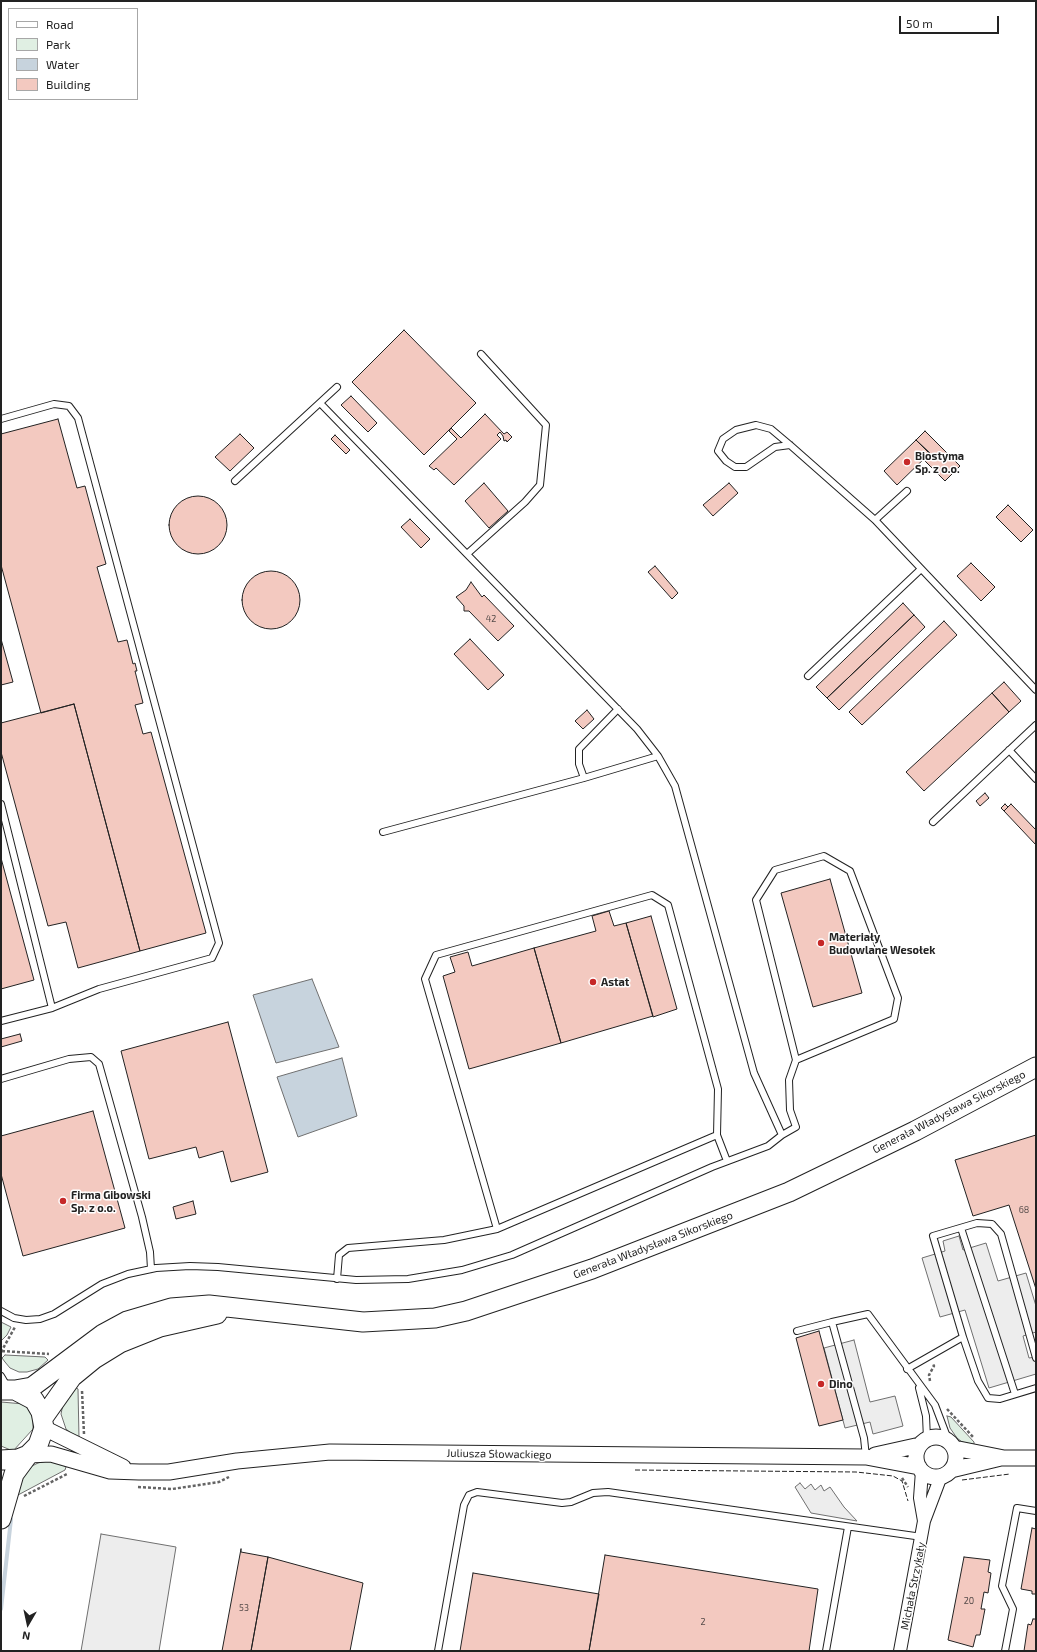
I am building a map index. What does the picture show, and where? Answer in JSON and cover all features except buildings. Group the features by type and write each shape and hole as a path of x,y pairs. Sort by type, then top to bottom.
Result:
{"main road":[{"name":"Generała Władysława Sikorskiego","path":"7,1386 32,1386 103,1334 139,1317 171,1308 209,1305 370,1322 435,1318 466,1311 592,1269 789,1192 915,1131 1036,1067"},
{"name":"Generała Władysława Sikorskiego","path":"1,1519 14,1474 28,1454 38,1445 44,1423 62,1390 76,1373 94,1359 120,1343 160,1326 244,1309"},
{"path":"7,1386 34,1400 44,1423"},
{"path":"1,1460 18,1459 28,1454"}],"street":[{"name":"Juliusza Słowackiego","path":"44,1423 58,1434 84,1450 133,1471"},
{"path":"1004,1458 934,1476 921,1469 916,1458 924,1442 938,1437 952,1445 1004,1458 1036,1458"},
{"name":"Juliusza Słowackiego","path":"866,1457 924,1442"},
{"path":"946,1473 956,1459 952,1445"},
{"name":"Juliusza Słowackiego","path":"28,1454 51,1454 110,1471 169,1472 237,1462 330,1452 866,1457 921,1469"},
{"name":"Michała Strzykały","path":"900,1651 924,1521 920,1498 921,1469"},
{"name":"Michała Strzykały","path":"924,1521 946,1473"}],"lane":[{"path":"467,554 525,502 540,485 546,425 481,354"},
{"path":"235,481 337,387"},
{"path":"320,403 637,728 658,756 675,786 754,1073 782,1135"},
{"path":"1,419 54,404 69,406 78,418 219,943 212,958 99,989 52,1008 1,1021"},
{"path":"790,445 775,447 746,467 735,467 726,461 718,451 723,439 736,430 756,425 771,429 790,445 875,520 1036,690"},
{"path":"875,520 907,491"},
{"path":"808,676 921,569"},
{"path":"584,778 579,764 579,749 618,709"},
{"path":"933,822 1036,725"},
{"path":"1009,750 1036,779"},
{"path":"383,832 584,778 658,756"},
{"path":"1,804 52,1008"},
{"path":"1,1311 26,1320 40,1319 54,1314 102,1284 128,1274 151,1269 204,1267 337,1279 408,1279 435,1275 485,1264 539,1243 727,1161 768,1146 782,1135 796,1127 790,1110 788,1080 796,1060 756,900 775,870 824,856 850,871 898,998 894,1019 796,1060"},
{"path":"497,1229 425,980 436,954 652,895 668,905 718,1089 717,1135 727,1161"},
{"path":"1,1079 69,1059 91,1057 99,1064 142,1217 150,1252 151,1269"},
{"path":"337,1279 339,1255 348,1248 444,1240 497,1229 717,1135"},
{"path":"1036,1358 1001,1234 992,1224 977,1223 933,1236 963,1337 978,1381 985,1395 995,1399 1036,1388"},
{"path":"961,1228 1015,1394"},
{"path":"797,1331 868,1314 907,1369 935,1405 952,1445"},
{"path":"832,1322 864,1438 866,1457"},
{"path":"907,1369 963,1337"},
{"path":"919,1384 926,1416 924,1442"},
{"path":"438,1651 464,1505 469,1495 477,1492 562,1503 571,1502 593,1492 608,1492 922,1537"},
{"path":"1005,1651 1013,1609 1002,1586 1017,1508 1036,1511"},
{"path":"826,1651 848,1527"}],"path":[{"path":"1,1351 13,1333 17,1318"},
{"path":"1,1351 50,1354"},
{"path":"929,1356 934,1366 929,1376 933,1387"},
{"path":"82,1389 84,1437"},
{"path":"943,1405 977,1441"},
{"path":"23,1496 74,1471"},
{"path":"898,1473 909,1490"},
{"path":"135,1486 172,1489 219,1482 235,1475"}],"green space":[{"path":"1,1322 11,1327 7,1335 1,1341"},
{"path":"5,1355 45,1357 48,1360 38,1369 27,1372 19,1372 10,1368 5,1362 2,1358"},
{"path":"75,1387 78,1389 79,1438 66,1429 61,1414 63,1404"},
{"path":"1,1402 24,1404 33,1415 33,1429 13,1451 1,1446"},
{"path":"947,1416 951,1417 974,1442 974,1445 962,1442 957,1438 950,1428"},
{"path":"46,1461 57,1462 66,1467 65,1470 18,1495 23,1475 30,1467"}],"shaded area":[{"path":"959,1236 963,1250 986,1243 998,1281 1026,1273 1036,1306 1036,1332 1023,1336 1029,1358 1036,1357 1036,1374 989,1388 965,1310 940,1317 922,1258 945,1251 943,1241"},
{"path":"854,1340 870,1402 895,1396 903,1426 873,1434 870,1422 845,1428 824,1348"},
{"path":"800,1483 805,1489 811,1484 815,1490 821,1485 824,1491 830,1487 844,1507 857,1521 811,1513 795,1487"},
{"path":"101,1534 176,1547 159,1651 81,1651"}],"water":[{"path":"312,979 339,1047 276,1063 253,995"},
{"path":"342,1058 357,1116 298,1137 277,1077"}],"waterway":[{"path":"1,1609 11,1519"}],"fence":[{"path":"635,1470 856,1472 893,1476 902,1481 908,1501"},
{"path":"962,1480 1010,1474"}],"place":[{"name":"Biostyma Sp. z o.o.","path":"907,462"},
{"name":"Materiały Budowlane Wesołek","path":"821,943"},
{"name":"Astat","path":"593,982"},
{"name":"Firma Gibowski Sp. z o.o.","path":"63,1201"},
{"name":"Dino","path":"821,1384"}]}
